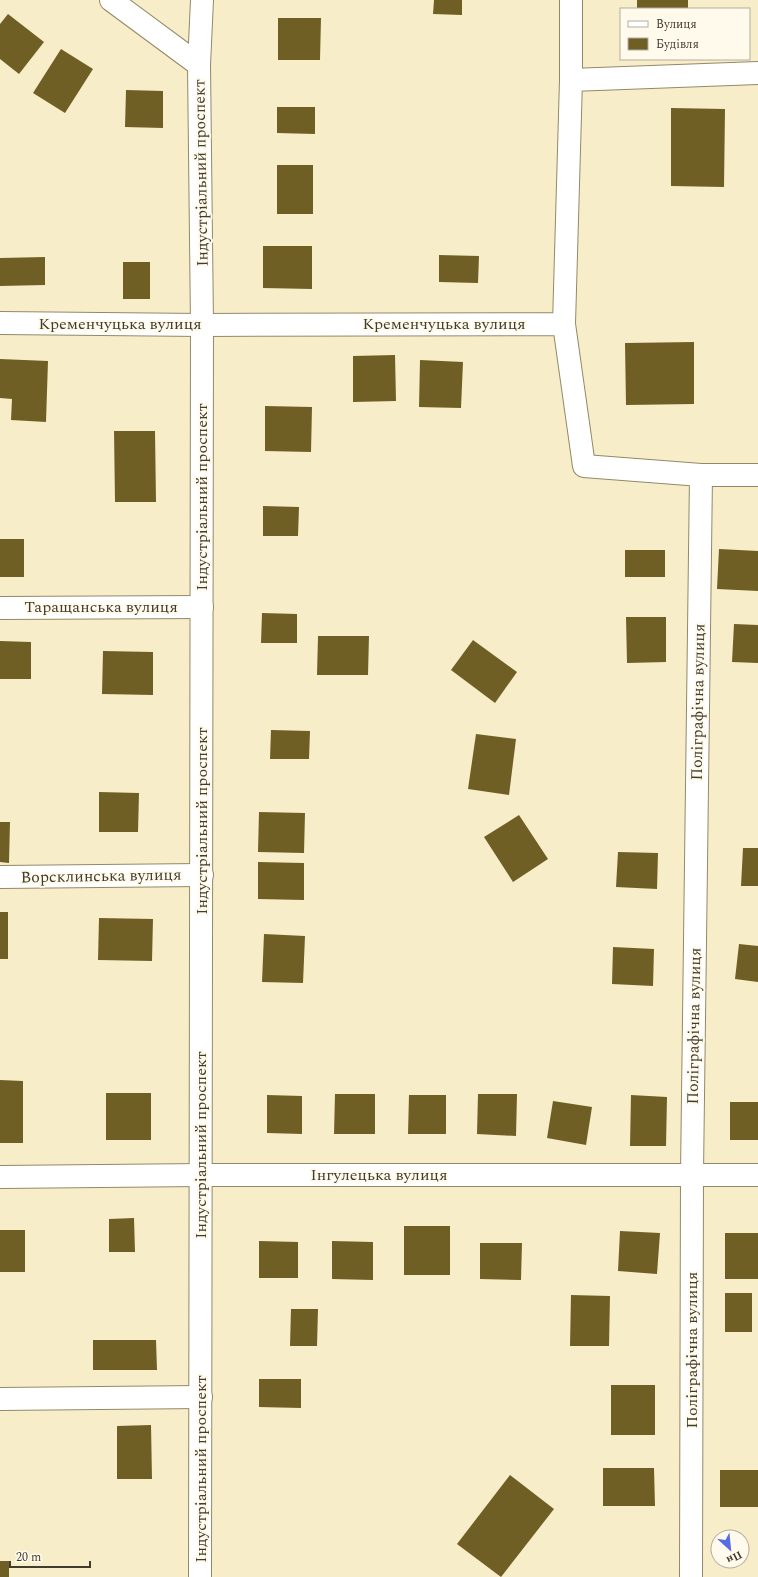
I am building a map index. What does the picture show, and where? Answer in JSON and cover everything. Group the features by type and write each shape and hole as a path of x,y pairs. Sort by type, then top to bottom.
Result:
{"street":[{"name":"Індустріальний проспект","path":"111,0 199,65"},
{"name":"Індустріальний проспект","path":"200,1577 202,1175 202,325 199,65 202,0"},
{"path":"571,0 571,80 564,324 584,466 702,475 758,475"},
{"path":"571,80 758,73"},
{"name":"Кременчуцька вулиця","path":"0,324 564,324"},
{"name":"Поліграфічна вулиця","path":"691,1577 692,1174 702,475"},
{"name":"Таращанська вулиця","path":"0,608 202,607"},
{"name":"Ворсклинська вулиця","path":"0,878 202,875"},
{"name":"Інгулецька вулиця","path":"0,1177 202,1175 758,1175"},
{"path":"0,1399 201,1397"}],"building":[{"path":"434,0 462,0 462,15 433,14"},
{"path":"637,0 688,0 688,8 637,8"},
{"path":"8,14 44,42 19,74 0,59 0,24"},
{"path":"278,18 321,18 320,60 278,60"},
{"path":"61,49 93,69 65,113 33,93"},
{"path":"126,90 163,91 163,128 125,127"},
{"path":"277,107 315,107 315,134 277,133"},
{"path":"671,108 725,109 724,187 671,186"},
{"path":"277,165 313,165 313,214 277,214"},
{"path":"263,246 312,246 312,289 263,288"},
{"path":"439,255 479,256 478,283 439,282"},
{"path":"45,257 45,285 0,286 0,258"},
{"path":"123,262 150,262 150,299 123,299"},
{"path":"694,342 694,404 626,405 625,343"},
{"path":"395,355 396,401 353,402 353,356"},
{"path":"0,359 48,361 46,422 11,420 12,399 0,398"},
{"path":"420,360 463,362 461,408 419,407"},
{"path":"265,406 312,407 311,452 265,451"},
{"path":"114,431 155,431 156,502 115,502"},
{"path":"263,506 299,507 298,536 263,536"},
{"path":"0,539 24,539 24,577 0,577"},
{"path":"719,549 758,551 758,591 717,589"},
{"path":"625,550 665,550 665,577 625,577"},
{"path":"262,613 297,614 297,643 261,643"},
{"path":"626,617 666,617 666,662 627,663"},
{"path":"734,624 758,625 758,663 732,662"},
{"path":"318,636 369,636 368,675 317,675"},
{"path":"473,640 517,672 495,703 451,670"},
{"path":"0,641 31,642 31,679 0,679"},
{"path":"103,651 153,652 153,695 102,694"},
{"path":"271,730 310,731 309,759 270,759"},
{"path":"476,734 516,739 509,795 468,789"},
{"path":"99,792 139,793 138,832 99,832"},
{"path":"259,812 305,813 304,853 258,852"},
{"path":"519,815 548,859 513,882 484,837"},
{"path":"0,822 10,822 9,863 0,862"},
{"path":"743,848 758,848 758,886 741,886"},
{"path":"618,852 658,853 657,889 616,887"},
{"path":"258,862 304,863 304,900 258,899"},
{"path":"0,912 8,912 8,959 0,959"},
{"path":"99,918 153,919 152,961 98,960"},
{"path":"264,934 305,936 303,983 262,982"},
{"path":"739,944 758,946 758,982 735,979"},
{"path":"613,947 654,949 653,986 612,984"},
{"path":"0,1080 23,1081 23,1143 0,1143"},
{"path":"106,1093 151,1093 151,1140 106,1140"},
{"path":"335,1094 375,1094 375,1134 334,1134"},
{"path":"478,1094 517,1094 516,1136 477,1134"},
{"path":"267,1095 302,1096 302,1134 267,1133"},
{"path":"409,1095 446,1095 446,1134 408,1134"},
{"path":"631,1095 667,1097 666,1146 630,1146"},
{"path":"553,1101 592,1107 586,1145 547,1138"},
{"path":"730,1102 758,1102 758,1140 730,1140"},
{"path":"134,1218 135,1252 109,1252 109,1219"},
{"path":"404,1226 450,1226 450,1275 404,1275"},
{"path":"0,1230 25,1230 25,1272 0,1272"},
{"path":"620,1231 660,1233 657,1274 618,1271"},
{"path":"725,1233 758,1233 758,1279 725,1279"},
{"path":"259,1241 298,1242 298,1278 259,1278"},
{"path":"332,1241 373,1242 373,1280 332,1279"},
{"path":"480,1243 522,1243 521,1280 480,1279"},
{"path":"725,1293 752,1293 752,1332 725,1332"},
{"path":"571,1295 610,1296 609,1346 570,1346"},
{"path":"291,1309 318,1309 317,1346 290,1346"},
{"path":"93,1340 156,1340 157,1370 93,1370"},
{"path":"259,1379 301,1379 301,1408 259,1407"},
{"path":"611,1385 655,1385 655,1435 611,1435"},
{"path":"151,1425 152,1479 117,1479 117,1426"},
{"path":"603,1468 654,1468 655,1506 603,1506"},
{"path":"720,1470 758,1470 758,1507 720,1507"},
{"path":"510,1475 554,1509 501,1577 457,1544"},
{"path":"0,1561 9,1561 9,1577 0,1577"}]}
